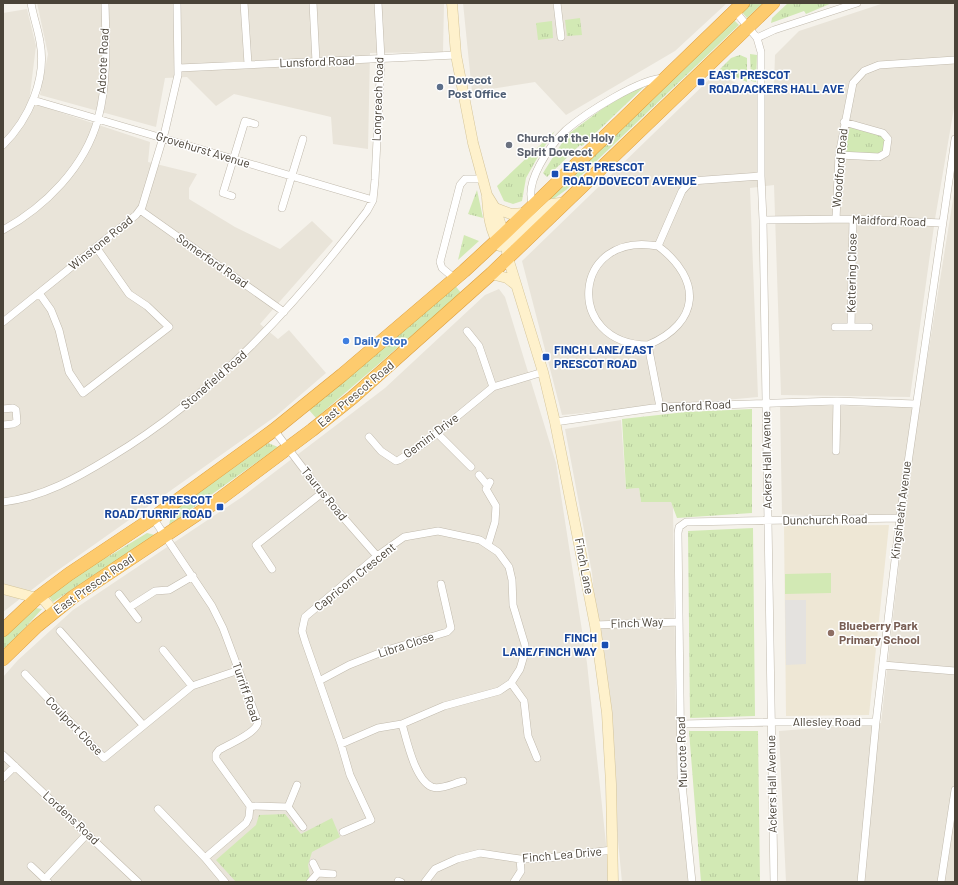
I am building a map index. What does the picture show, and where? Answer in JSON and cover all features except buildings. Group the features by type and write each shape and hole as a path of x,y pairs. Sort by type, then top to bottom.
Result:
{"highway":[{"name":"East Prescot Road","path":"3,659 54,612 93,582 165,537 288,448 352,398 491,274 773,3"},
{"name":"East Prescot Road","path":"3,630 37,598 69,574 153,518 274,430 346,372 454,278 502,239 529,209 739,7"}],"street":[{"path":"3,145 22,123 33,100 41,69 40,43 31,3"},
{"name":"Adcote Road","path":"3,230 33,211 58,188 82,155 98,119 102,94 106,45 105,3"},
{"name":"Winstone Road","path":"3,322 140,210 163,138 179,68 177,3"},
{"path":"244,3 248,64"},
{"path":"313,3 316,62"},
{"name":"Longreach Road","path":"373,197 381,59 378,3"},
{"path":"452,3 456,55 473,143 487,195 488,211 502,239"},
{"path":"557,3 561,37"},
{"path":"757,38 774,30 857,3"},
{"name":"East Prescot Road","path":"739,7 757,38"},
{"name":"Ackers Hall Avenue","path":"757,38 761,52 761,176 774,882"},
{"name":"Lunsford Road","path":"179,68 456,55"},
{"name":"Woodford Road","path":"836,219 839,155 844,122 853,83 864,71 879,65 955,60"},
{"path":"495,208 511,214 529,209 532,182 548,152 566,131 609,101 638,85 648,80 665,78"},
{"name":"Grovehurst Avenue","path":"33,100 292,176 373,197"},
{"path":"232,196 224,193 245,121 255,124"},
{"path":"839,155 883,156 886,153 888,142 888,138 883,133 844,122"},
{"path":"282,208 302,139"},
{"name":"Kingsheath Avenue","path":"861,882 876,722 900,518 915,404 955,139"},
{"path":"658,246 682,191 691,181 761,176"},
{"path":"454,278 442,268 440,262 460,185 465,179 482,179"},
{"path":"487,195 495,208 502,239"},
{"name":"Stonefield Road","path":"3,502 32,496 62,485 104,462 150,432 190,402 228,370 284,312 363,216 373,197"},
{"path":"502,239 514,239 552,204 567,202"},
{"name":"Somerford Road","path":"140,210 284,312"},
{"name":"Maidford Road","path":"763,220 853,219 942,223"},
{"name":"Kettering Close","path":"851,327 853,219"},
{"name":"Finch Lane","path":"502,239 543,372 555,422 595,625 606,713 611,784 613,882"},
{"path":"644,244 658,246 672,257 686,278 690,300 687,312 680,325 671,333 648,345 635,345 624,341 602,328 592,314 589,302 589,284 595,268 608,254 627,246 644,244"},
{"path":"39,293 51,310 60,330 69,372 83,393 169,327 147,306 129,294 96,247"},
{"path":"491,274 507,278 516,285"},
{"path":"835,327 869,327"},
{"path":"467,330 479,346 492,386"},
{"path":"648,345 660,407"},
{"name":"Gemini Drive","path":"368,437 381,451 396,460 415,450 492,386 543,372"},
{"path":"836,451 837,401"},
{"name":"Denford Road","path":"555,422 660,407 766,402 837,401 915,404"},
{"path":"3,409 13,408 16,410 17,422 14,424 3,425"},
{"name":"Taurus Road","path":"274,430 322,493 377,556"},
{"path":"437,433 471,467"},
{"path":"479,475 489,484 486,489 496,506 495,522 488,545"},
{"path":"272,569 256,545 322,493"},
{"name":"Turriff Road","path":"153,518 212,606 239,670 258,722 258,726 251,732 219,750 216,754 216,760 250,806"},
{"name":"Dunchurch Road","path":"679,622 678,533 679,527 686,522 900,518"},
{"name":"Capricorn Crescent","path":"343,832 370,820 350,775 341,744 304,641 302,630 305,617 377,556 404,537 438,531 480,540 498,552 511,573 513,605 525,645 525,652 520,669 511,683"},
{"path":"130,607 155,591 169,590 193,576"},
{"name":"Libra Close","path":"319,681 349,665 387,650 447,632 451,628 441,584"},
{"path":"3,589 44,600 54,612"},
{"path":"119,594 138,619"},
{"name":"Finch Way","path":"595,625 679,622"},
{"name":"Murcote Road","path":"679,622 681,774 692,882"},
{"path":"60,631 143,725"},
{"path":"163,650 192,686"},
{"path":"883,665 955,671"},
{"name":"Coulport Close","path":"25,674 104,758 192,686 239,670"},
{"path":"341,744 378,728 402,724 444,706 488,695 511,683 524,701 528,736 537,758"},
{"name":"Allesley Road","path":"681,724 876,722"},
{"path":"402,724 419,775 424,782 433,787 439,788 462,781"},
{"name":"Lordens Road","path":"3,755 138,882"},
{"path":"3,778 15,766"},
{"path":"288,807 297,785"},
{"path":"941,882 955,790"},
{"path":"205,858 246,823 249,817 250,806 288,807"},
{"path":"288,807 302,827"},
{"path":"158,808 205,858 225,882"},
{"path":"31,866 47,881 87,834"},
{"name":"Finch Lea Drive","path":"426,882 435,869 457,859 480,853 520,859 548,858 612,850"},
{"path":"514,882 520,871 520,859"},
{"path":"312,863 318,873"},
{"path":"318,873 333,874"},
{"path":"310,882 318,873"}],"shaded area":[{"path":"37,3 444,3 443,52 370,53 368,149 333,144 331,117 234,94 216,106 187,77 165,78 156,127 40,95 48,54"},
{"path":"463,3 727,3 675,51 566,115 535,82 472,92"},
{"path":"884,3 955,3 955,102 935,219 910,397 781,395 774,185 750,188 758,397 562,415 522,261 716,73 750,90 774,85 775,55 799,31"},
{"path":"27,9 36,46 29,102 150,142 148,162 197,174 189,188 189,199 235,227 280,249 312,221 333,241 260,324 278,339 289,330 326,373 276,416 47,578 3,612 3,13"},
{"path":"955,187 955,882 786,882 779,731 881,723 904,520 782,514 780,405 907,407 920,404"},
{"path":"499,289 505,297 556,463 587,663 610,882 3,882 3,677 18,660 73,610 242,497 385,388 485,295"},
{"path":"621,420 626,489 639,488 641,502 671,502 673,507 676,720 688,882 622,882 592,573 565,429"},
{"name":"Blueberry Park Primary School","path":"889,525 869,715 786,716 784,526"},
{"path":"785,600 806,600 806,664 786,665"}],"green space":[{"path":"749,3 763,3 747,18 741,11"},
{"path":"788,3 832,3 806,14 804,11 771,23 772,18"},
{"path":"580,18 582,35 567,36 565,20"},
{"path":"733,19 739,25 566,190 552,200 548,198"},
{"path":"552,21 553,38 538,40 536,23"},
{"path":"750,54 757,55 756,82 751,81"},
{"path":"740,55 747,58 747,82 719,70 731,58"},
{"path":"643,84 645,86 582,146 580,145 547,177 543,173 567,135 602,109"},
{"path":"850,127 882,136 885,140 883,151 878,154 845,153"},
{"path":"555,131 540,153 526,178 522,201 513,204 504,201 497,186"},
{"path":"477,190 483,218 468,214"},
{"path":"464,235 479,241 458,260"},
{"path":"454,284 461,293 316,418 309,410"},
{"path":"752,409 752,513 677,518 671,502 641,502 639,488 626,489 622,419 686,412"},
{"path":"268,443 278,447 169,525 172,512"},
{"path":"753,528 755,716 690,718 688,531"},
{"path":"147,533 155,535 53,602 49,596 98,561 111,555"},
{"path":"831,573 831,593 785,594 785,574"},
{"path":"36,608 42,609 3,652 3,638 19,621"},
{"path":"689,731 758,731 760,882 701,882"},
{"path":"285,814 301,834 332,818 340,837 312,852 308,865 310,876 306,882 236,882 216,860 256,825 259,815"}],"place":[{"name":"EAST PRESCOT ROAD/ACKERS HALL AVE","path":"701,82"},
{"name":"Dovecot Post Office","path":"440,87"},
{"name":"Church of the Holy Spirit Dovecot","path":"509,145"},
{"name":"EAST PRESCOT ROAD/DOVECOT AVENUE","path":"555,174"},
{"name":"Daily Stop","path":"346,341"},
{"name":"FINCH LANE/EAST PRESCOT ROAD","path":"546,357"},
{"name":"EAST PRESCOT ROAD/TURRIF ROAD","path":"220,507"},
{"name":"Blueberry Park Primary School","path":"831,633"},
{"name":"FINCH LANE/FINCH WAY","path":"605,645"}]}
